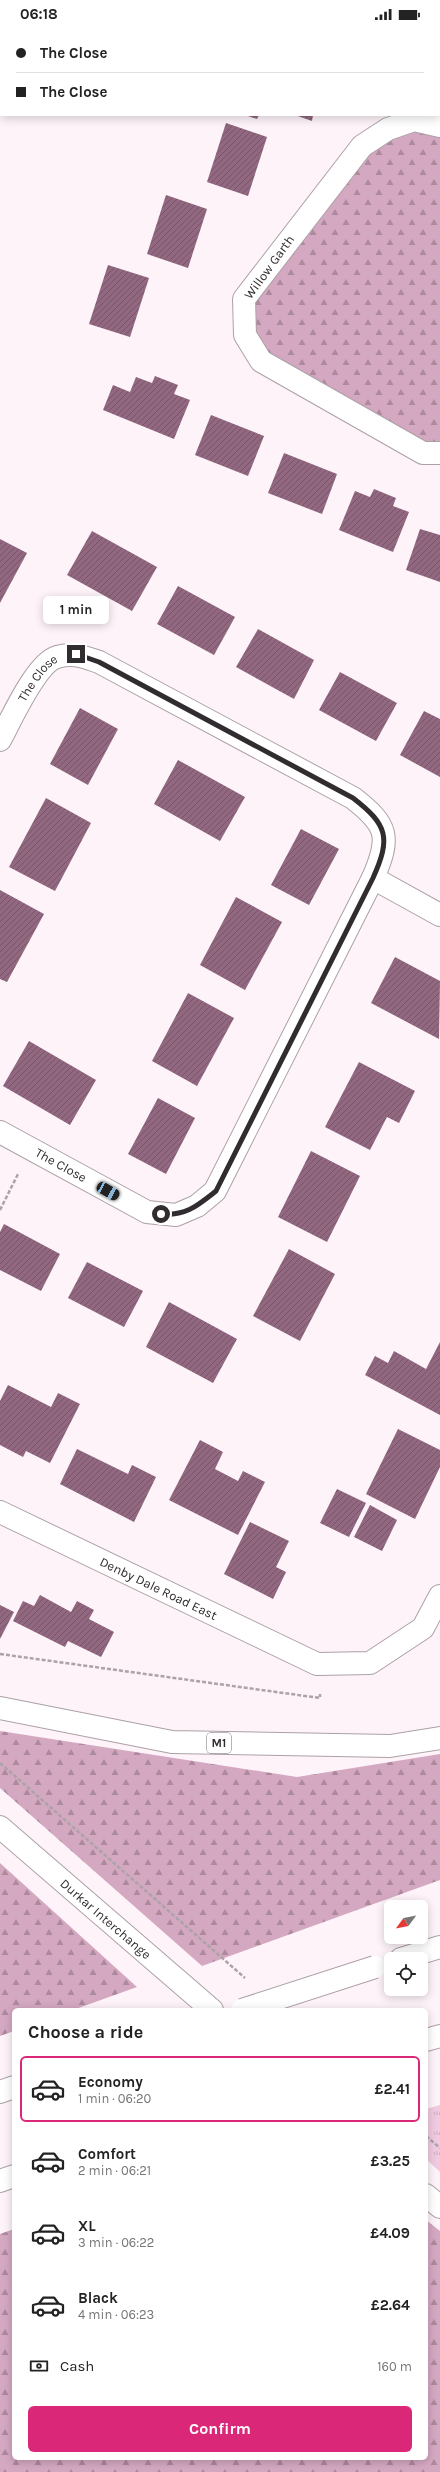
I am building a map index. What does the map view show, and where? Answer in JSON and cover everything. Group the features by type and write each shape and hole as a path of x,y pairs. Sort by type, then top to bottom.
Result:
{"main road":[{"name":"Willow Garth","path":"440,126 414,120 388,129 362,146 244,299 245,335 261,362 423,453 440,453"},
{"name":"The Close","path":"0,740 36,674 55,657 76,654 99,662 353,798 372,813 385,837 382,858 373,878 216,1191 197,1206 176,1215 146,1212 0,1132"},
{"path":"373,878 440,915"},
{"name":"Denby Dale Road East","path":"0,1512 317,1664"},
{"path":"317,1664 370,1663 423,1628 440,1596"},
{"name":"M1","path":"0,1708 172,1742 390,1746 440,1738"},
{"name":"Durkar Interchange","path":"0,1827 210,2008"},
{"path":"424,1952 440,1947"},
{"path":"248,2008 383,1964"},
{"path":"428,2039 440,2036"},
{"path":"0,2092 12,2088"},
{"path":"0,2181 12,2177"},
{"path":"428,2197 440,2207"}],"path":[{"path":"0,1210 30,1149"},
{"path":"0,1654 320,1698 317,1664"},
{"path":"0,1763 246,1979"},
{"path":"428,2138 440,2148"}],"green space":[{"path":"440,126 440,453 289,377 245,335 263,273 388,129"},
{"path":"0,1731 297,1777 440,1754 440,1880 202,1966 0,1788"},
{"path":"0,1863 137,1987 79,2008 12,2008 12,2032 0,2036"},
{"path":"440,2105 440,2172 428,2161 428,2108"},
{"path":"428,2222 440,2231 440,2472 0,2472 0,2234 12,2230 12,2460 428,2460"}],"building":[{"path":"248,116 258,116 257,119"},
{"path":"298,116 313,116 312,121"},
{"path":"226,123 267,137 248,196 207,182"},
{"path":"166,195 207,209 188,268 147,254"},
{"path":"108,265 149,278 130,337 89,324"},
{"path":"155,376 178,385 174,394 190,400 174,439 103,410 113,385 130,392 136,377 152,383"},
{"path":"211,415 264,436 248,476 195,455"},
{"path":"284,453 337,474 322,514 268,493"},
{"path":"374,489 396,498 393,506 409,512 393,552 339,530 355,491 370,497"},
{"path":"420,529 440,535 440,582 406,570"},
{"path":"92,531 157,567 132,611 67,575"},
{"path":"0,539 27,553 0,603"},
{"path":"178,586 235,617 214,655 157,624"},
{"path":"258,629 314,660 294,699 236,667"},
{"path":"340,672 397,703 376,741 319,710"},
{"path":"80,708 118,729 88,785 50,764"},
{"path":"424,711 440,719 440,777 400,755"},
{"path":"178,760 245,797 220,841 154,804"},
{"path":"46,798 91,823 55,891 9,867"},
{"path":"301,829 339,849 309,905 271,885"},
{"path":"0,890 44,914 7,982 0,979"},
{"path":"236,897 282,922 245,990 200,965"},
{"path":"395,957 440,981 439,1039 371,1003"},
{"path":"188,993 234,1018 197,1086 152,1061"},
{"path":"29,1041 96,1080 70,1125 3,1086"},
{"path":"359,1062 415,1091 399,1123 387,1117 370,1150 325,1127"},
{"path":"158,1098 195,1118 166,1174 128,1154"},
{"path":"311,1151 360,1176 327,1242 278,1217"},
{"path":"4,1224 60,1254 41,1291 0,1270 0,1232"},
{"path":"289,1249 335,1274 300,1341 253,1316"},
{"path":"87,1262 143,1291 124,1327 68,1298"},
{"path":"169,1302 237,1339 213,1383 146,1347"},
{"path":"440,1342 440,1415 365,1375 375,1356 388,1363 394,1351 426,1369"},
{"path":"8,1385 51,1407 58,1393 80,1404 50,1463 26,1451 23,1457 0,1445 0,1401"},
{"path":"398,1429 440,1450 440,1467 415,1519 366,1494"},
{"path":"200,1440 223,1452 215,1469 238,1481 243,1471 265,1482 238,1535 169,1500"},
{"path":"77,1449 128,1474 132,1465 156,1477 134,1522 60,1484"},
{"path":"337,1489 366,1503 349,1537 320,1523"},
{"path":"370,1505 397,1520 382,1551 354,1537"},
{"path":"250,1522 289,1541 276,1567 286,1572 273,1599 224,1574"},
{"path":"40,1595 71,1612 77,1601 94,1610 89,1619 114,1632 101,1657 68,1641 65,1647 13,1621 23,1601 34,1606"},
{"path":"0,1605 14,1612 0,1639"}],"route":[{"path":"76,654 99,662 353,798 372,813 385,837 382,858 373,878 216,1191 197,1206 187,1211 176,1215 161,1214"}]}
